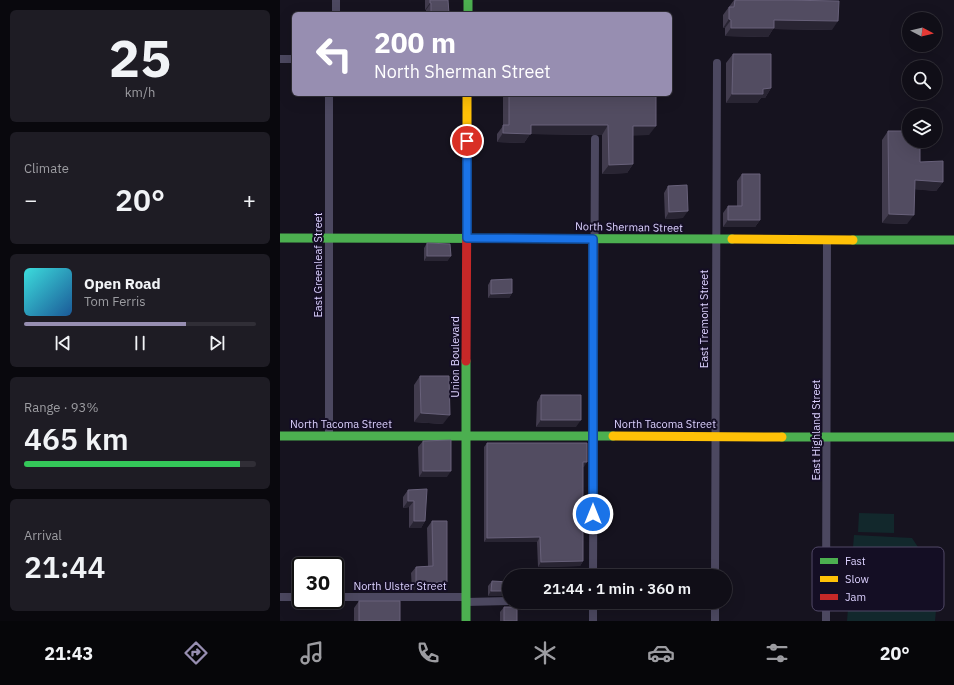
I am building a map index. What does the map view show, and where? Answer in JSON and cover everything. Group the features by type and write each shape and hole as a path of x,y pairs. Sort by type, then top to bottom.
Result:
{"street":[{"path":"336,0 336,12"},
{"path":"468,0 468,12"},
{"path":"280,59 292,59"},
{"name":"East Tremont Street","path":"715,569 715,240 717,63"},
{"name":"East Greenleaf Street","path":"329,96 329,436"},
{"name":"Union Boulevard","path":"466,621 467,96"},
{"path":"593,569 593,239 595,139"},
{"name":"North Sherman Street","path":"280,238 954,240"},
{"name":"East Highland Street","path":"826,547 827,240"},
{"name":"North Tacoma Street","path":"280,436 954,436"},
{"path":"280,597 292,597"},
{"name":"North Ulster Street","path":"344,597 502,601"},
{"path":"593,609 593,621"},
{"path":"715,609 715,621"}],"green space":[{"path":"859,513 894,514 894,533 858,532"},
{"path":"854,535 912,538 918,547 853,547"},
{"path":"848,611 936,611 935,621 847,621"}],"building":[{"path":"430,0 448,0 449,12 431,12"},
{"path":"735,0 839,1 838,21 774,20 774,28 731,28 729,7 734,7"},
{"path":"733,54 771,54 771,88 763,89 763,94 732,94"},
{"path":"509,96 656,96 656,126 633,126 633,164 609,165 608,125 531,125 531,134 503,133 503,125 509,125"},
{"path":"888,131 902,131 902,148 920,148 920,162 943,161 943,182 915,180 914,215 889,214"},
{"path":"742,174 760,174 760,220 728,220 728,206 742,206"},
{"path":"687,185 688,211 669,212 668,186"},
{"path":"427,243 450,244 451,256 427,256"},
{"path":"512,279 512,293 491,294 491,280"},
{"path":"420,376 449,376 450,415 421,413"},
{"path":"541,395 581,395 581,420 541,420"},
{"path":"451,440 451,471 423,471 423,441"},
{"path":"487,443 587,443 587,462 583,462 583,561 541,562 540,537 487,538"},
{"path":"427,489 425,521 414,521 414,501 408,501 408,490"},
{"path":"432,521 447,521 447,582 416,583 416,567 433,566"},
{"path":"492,581 502,582 502,591 491,591"},
{"path":"359,601 400,601 400,621 359,621"},
{"path":"504,609 517,609 517,621 504,621"}],"traffic: fast":[{"path":"468,0 468,12"},
{"path":"280,238 732,239"},
{"path":"853,240 954,240"},
{"path":"466,361 466,621"},
{"path":"280,436 613,436"},
{"path":"782,437 954,437"}],"traffic: slow":[{"path":"467,96 467,178"},
{"path":"732,239 853,240"},
{"path":"613,436 782,437"}],"traffic: jam":[{"path":"466,361 467,178"}],"route":[{"path":"467,141 467,238 593,239 593,514"}]}
